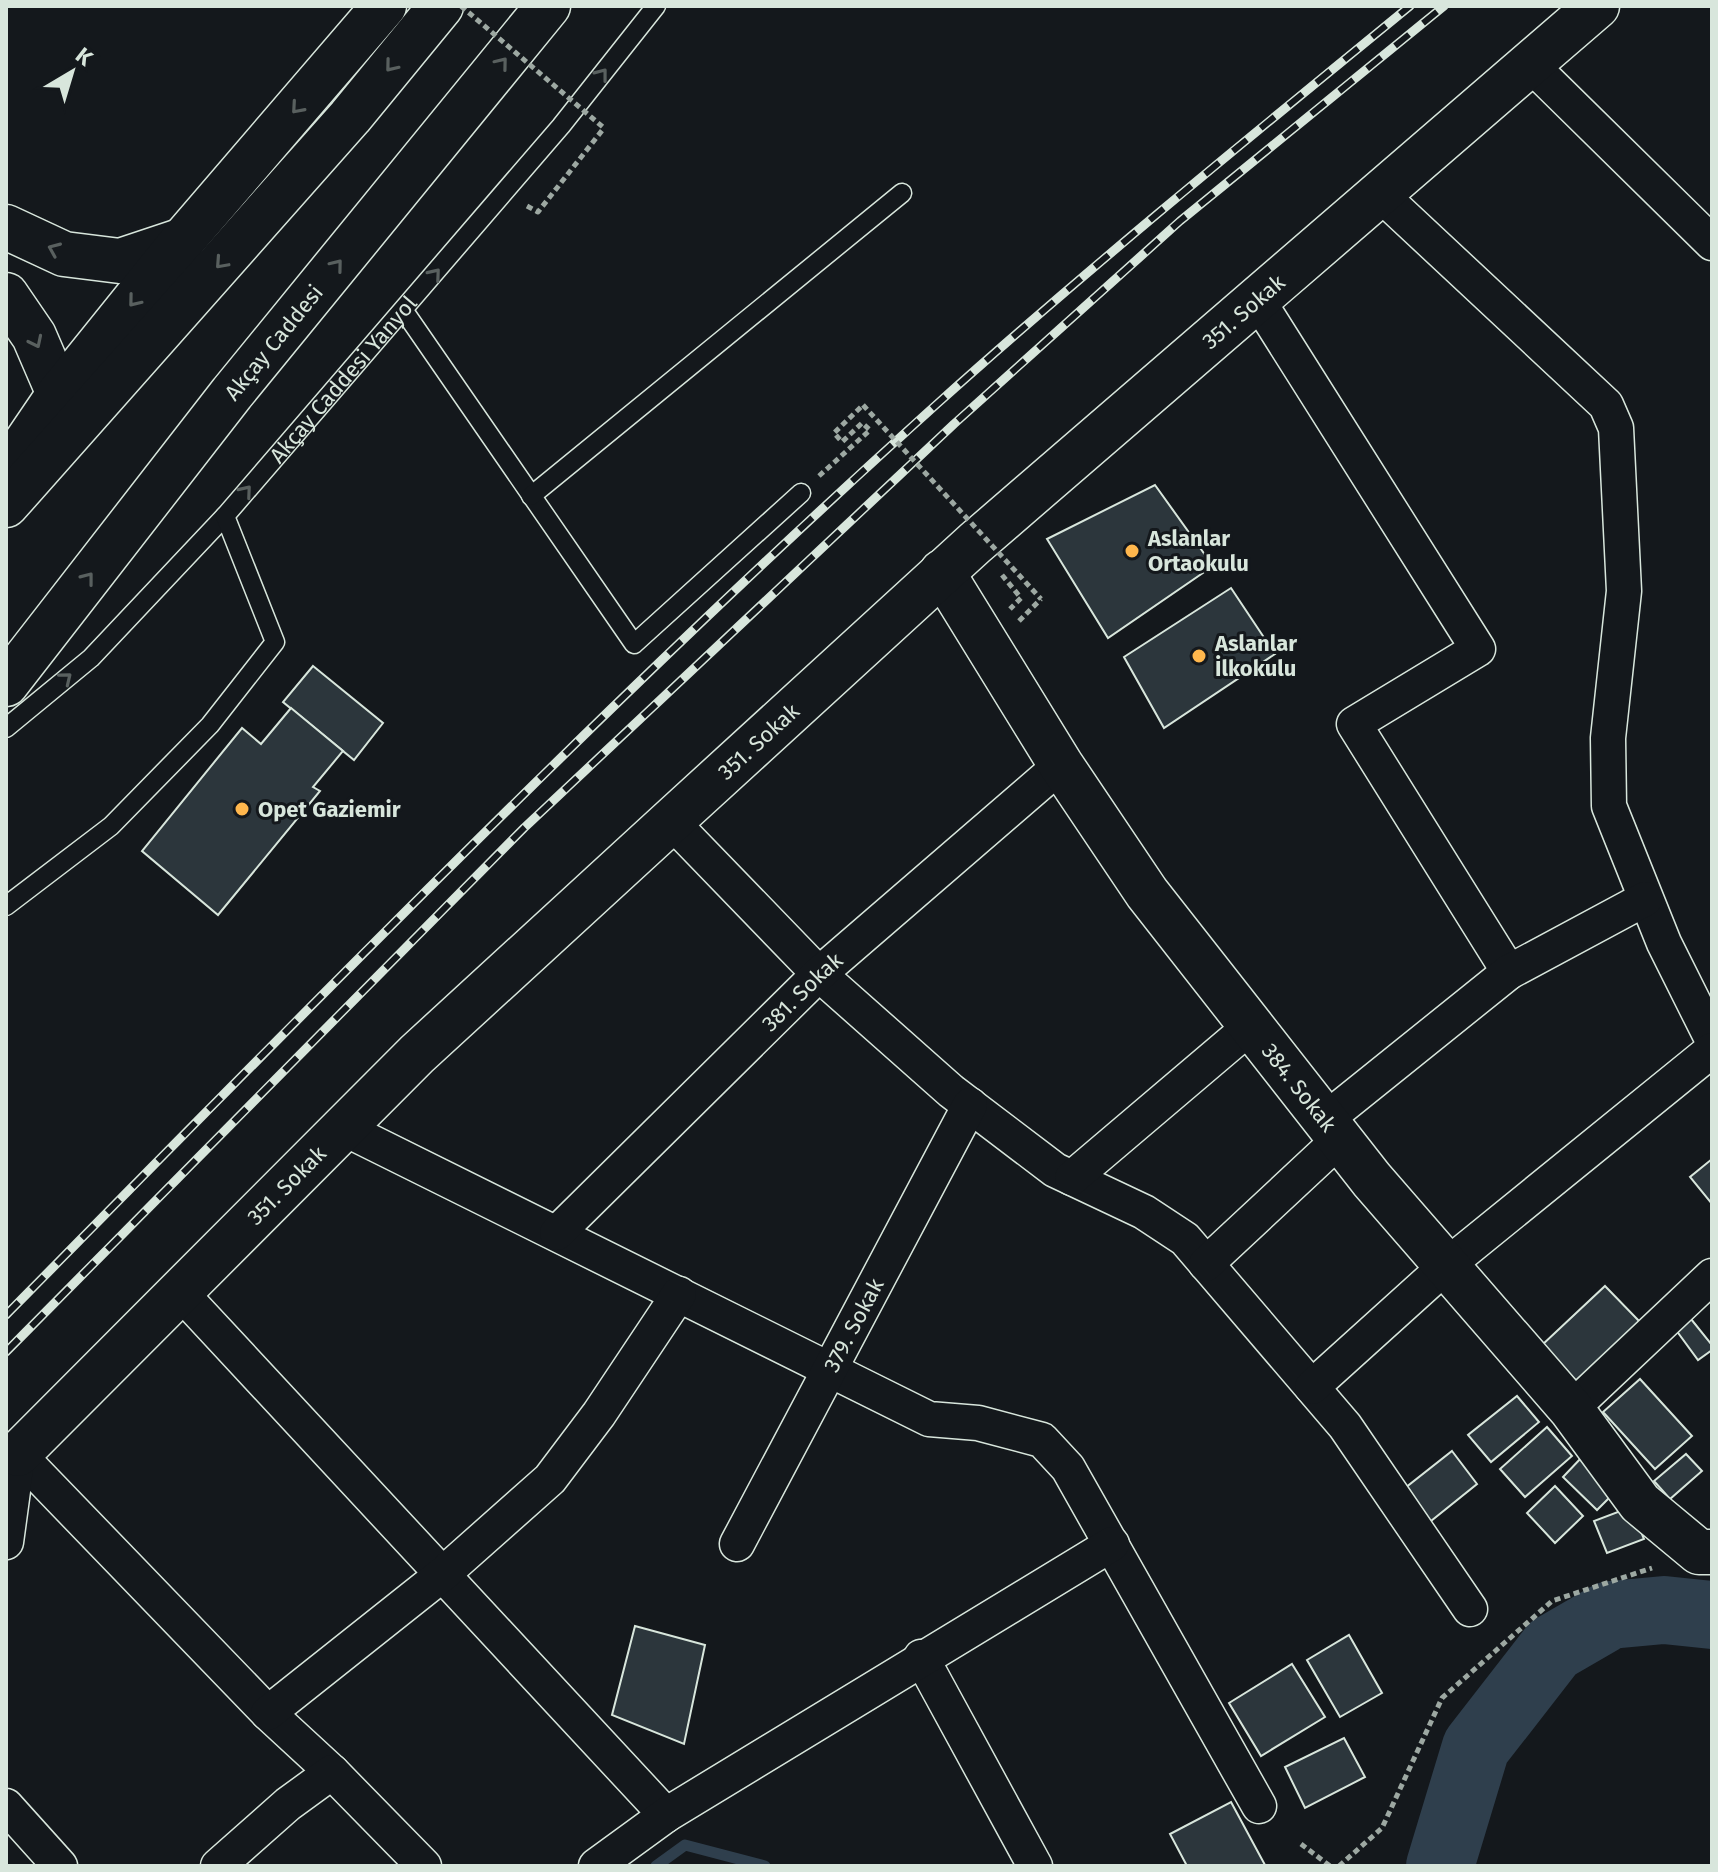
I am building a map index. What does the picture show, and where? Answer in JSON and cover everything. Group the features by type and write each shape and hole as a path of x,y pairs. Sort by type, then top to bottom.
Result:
{"main road":[{"path":"6,472 59,394 183,240 384,6"},
{"path":"6,505 350,117 441,6"},
{"name":"Akçay Caddesi","path":"6,684 232,393 548,6"},
{"name":"351. Sokak","path":"12,1461 417,1054 942,572 1597,6"},
{"path":"6,227 64,254 120,261 183,240"},
{"path":"6,295 34,336 59,394"},
{"name":"384. Sokak","path":"942,572 1061,765 1147,893 1333,1130 1571,1409 1640,1503 1705,1552"}],"street":[{"path":"1529,63 1712,243"},
{"path":"1379,193 1606,405 1616,428 1624,591 1608,738 1609,806 1645,899 1712,1039"},
{"path":"1257,299 1478,649 1354,724 1509,972"},
{"name":"381. Sokak","path":"557,1233 819,974 1061,765"},
{"path":"671,821 819,974 970,1105 1055,1170 1144,1212 1185,1239 1345,1426 1470,1609"},
{"path":"1206,1264 1333,1130 1509,972 1645,899"},
{"path":"1072,1178 1251,1026"},
{"path":"1312,1387 1446,1266 1712,1050"},
{"name":"379. Sokak","path":"737,1544 970,1105"},
{"path":"343,1128 929,1419 978,1423 1042,1440 1068,1468 1259,1806"},
{"path":"1571,1409 1712,1276"},
{"path":"180,1292 666,1815"},
{"path":"268,1713 443,1574 550,1479 599,1414 679,1294"},
{"path":"6,1542 12,1461"},
{"path":"12,1461 332,1772 424,1866"},
{"path":"596,1866 666,1815 921,1657 1112,1544"},
{"path":"921,1657 1035,1866"},
{"path":"218,1866 288,1804 332,1772"},
{"path":"6,1806 60,1866"}],"lane":[{"name":"Akçay Caddesi Yanyol","path":"6,728 91,658 225,516 561,126 656,6"},
{"path":"531,496 902,193"},
{"path":"404,311 634,644 801,493"},
{"path":"6,906 111,826 210,725 275,642 225,516"}],"path":[{"path":"461,6 604,128 557,186"},
{"path":"801,493 870,430 862,423 842,442 834,433 863,405 1041,599"},
{"path":"1339,1866 1382,1828 1442,1698 1552,1601 1705,1552"},
{"path":"1301,1844 1330,1866"}],"building":[{"name":"Aslanlar Ortaokulu","path":"1155,485 1213,566 1108,638 1047,539"},
{"name":"Aslanlar İlkokulu","path":"1231,588 1275,654 1164,728 1124,657"},
{"path":"313,666 383,723 354,760 283,702"},
{"path":"291,708 343,751 313,787 320,791 218,915 142,851 242,728 261,744"},
{"path":"1712,1159 1712,1204 1690,1177"},
{"path":"1605,1286 1640,1322 1577,1382 1542,1345"},
{"path":"1691,1319 1712,1345 1712,1350 1698,1360 1676,1330"},
{"path":"1640,1379 1692,1436 1655,1469 1603,1412"},
{"path":"1517,1396 1539,1422 1491,1462 1468,1435"},
{"path":"1547,1427 1572,1456 1525,1497 1500,1469"},
{"path":"1452,1451 1477,1484 1426,1525 1400,1492"},
{"path":"1686,1454 1702,1471 1670,1499 1654,1481"},
{"path":"1583,1456 1617,1490 1597,1510 1563,1477"},
{"path":"1555,1486 1583,1516 1555,1543 1527,1513"},
{"path":"1631,1507 1644,1539 1607,1553 1594,1521"},
{"path":"635,1626 705,1645 684,1744 612,1715"},
{"path":"1349,1635 1382,1693 1340,1717 1307,1660"},
{"path":"1292,1664 1325,1717 1261,1756 1229,1703"},
{"path":"1344,1738 1365,1777 1305,1808 1285,1767"},
{"path":"1231,1802 1265,1865 1187,1866 1170,1834"}],"waterway":[{"path":"1440,1866 1476,1747 1553,1648 1610,1615 1664,1610 1712,1615"},
{"path":"656,1866 685,1845 765,1866"},
{"path":"1415,1866 1445,1848"}],"railway":[{"path":"6,1315 465,852 817,514 1054,302 1410,6"},
{"path":"6,1352 524,828 954,424 1180,221 1444,6"}],"place":[{"name":"Aslanlar Ortaokulu","path":"1132,551"},
{"name":"Aslanlar İlkokulu","path":"1199,656"},
{"name":"Opet Gaziemir","path":"242,809"}]}
